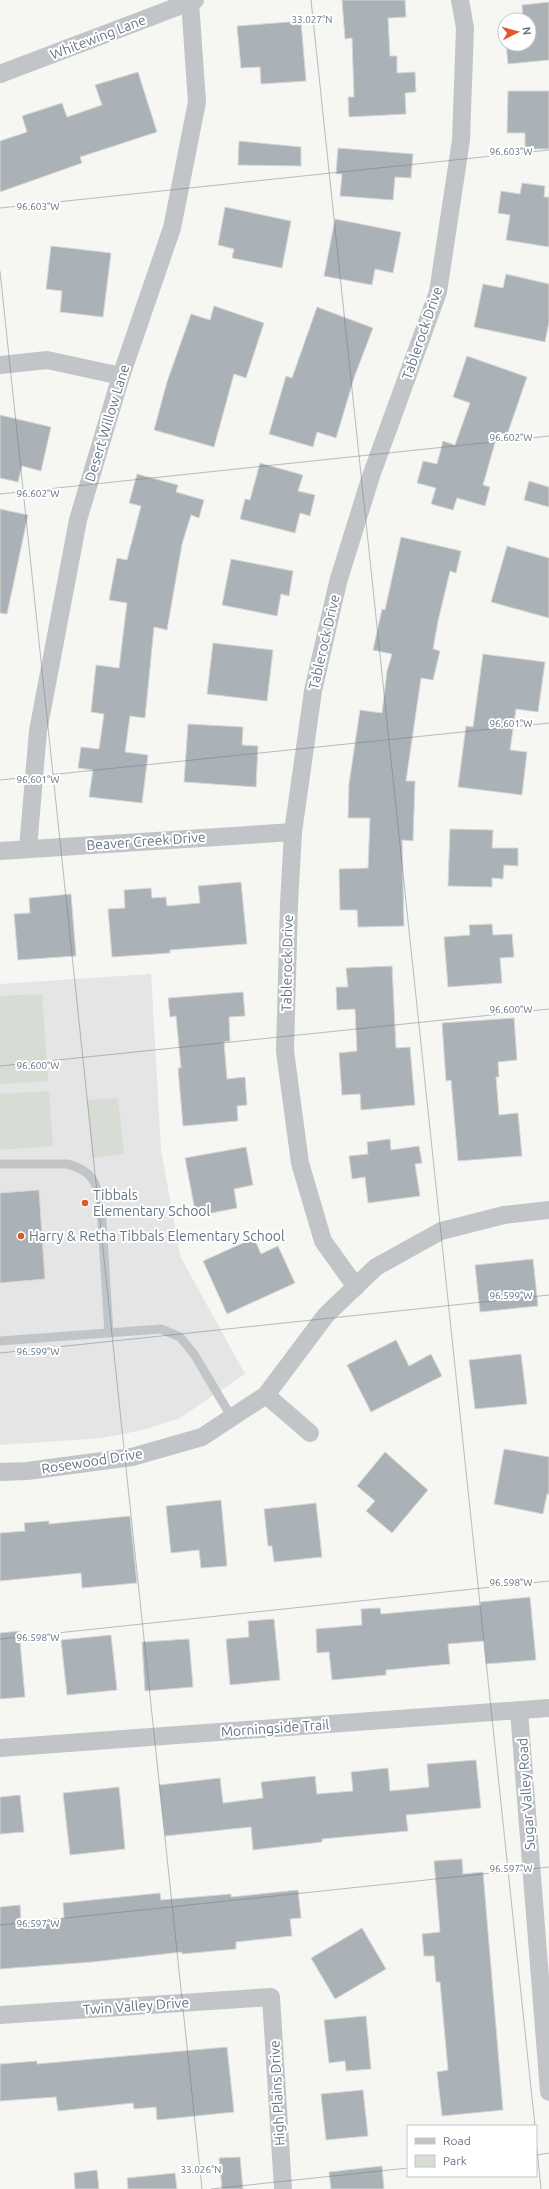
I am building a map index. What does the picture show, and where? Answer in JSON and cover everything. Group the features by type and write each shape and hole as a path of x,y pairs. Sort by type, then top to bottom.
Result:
{"street":[{"name":"Tablerock Drive","path":"356,1287 323,1241 300,1163 285,1051 289,904 293,832 312,691 338,582 371,476 438,292 462,140 465,28 460,0"},
{"name":"Whitewing Lane","path":"0,74 193,1"},
{"name":"Desert Willow Lane","path":"28,848 38,731 78,520 121,376 172,228 197,102 193,1"},
{"path":"0,365 47,360 121,376"},
{"name":"Beaver Creek Drive","path":"0,851 293,832"},
{"name":"Rosewood Drive","path":"0,1472 26,1471 132,1457 202,1437 266,1395 326,1315 376,1267 441,1231 504,1215 549,1210"},
{"path":"266,1395 310,1433"},
{"name":"Morningside Trail","path":"0,1748 549,1708"},
{"name":"Sugar Valley Road","path":"519,1711 545,1977 549,2092"},
{"name":"Twin Valley Drive","path":"0,2015 271,1997"},
{"name":"High Plains Drive","path":"271,1997 283,2189"}],"lane":[{"path":"0,1164 67,1164 78,1167 95,1181 99,1191 101,1207 109,1333"},
{"path":"0,1341 161,1329 180,1337 194,1354 232,1418"}],"shaded area":[{"name":"Tibbals Elementary School","path":"151,974 161,1149 180,1256 245,1374 180,1418 143,1430 102,1438 0,1445 0,984"}],"green space":[{"path":"42,994 48,1081 0,1084 0,996"},
{"path":"49,1091 53,1146 0,1150 0,1094"},
{"path":"118,1098 124,1154 92,1158 87,1100"}],"building":[{"path":"342,0 405,0 406,17 388,18 390,56 397,56 397,73 415,72 416,92 405,93 406,114 349,117 348,97 354,97 352,38 345,39"},
{"path":"549,2 549,60 508,64 507,52 537,52 537,12 522,12 522,5"},
{"path":"301,21 306,81 261,84 260,67 241,68 237,26"},
{"path":"138,72 157,132 80,157 82,163 0,192 0,141 27,132 22,116 62,103 67,117 102,105 95,85"},
{"path":"508,91 549,91 549,149 525,149 525,133 507,133"},
{"path":"239,141 301,147 301,166 238,165"},
{"path":"338,148 413,154 411,178 395,177 393,200 340,196 342,174 336,174"},
{"path":"522,183 545,186 544,197 549,197 549,247 506,240 510,215 498,213 501,191 520,194"},
{"path":"225,207 291,221 282,268 232,258 234,249 218,245"},
{"path":"335,219 401,232 393,273 375,269 372,285 324,276"},
{"path":"51,246 111,253 103,317 60,312 62,291 46,289"},
{"path":"506,274 549,284 549,322 545,342 474,327 483,284 503,288"},
{"path":"214,306 264,323 246,378 234,374 214,447 154,430 167,382 191,314 210,320"},
{"path":"317,307 373,328 355,375 336,438 317,432 313,447 269,434 286,376 292,378"},
{"path":"467,356 527,377 507,435 498,432 483,485 490,487 485,506 457,498 453,510 431,504 436,488 417,483 423,461 437,464 443,441 455,445 470,403 453,397"},
{"path":"0,415 51,427 41,471 22,466 18,482 0,478"},
{"path":"260,463 303,475 298,491 315,495 310,516 300,513 295,533 240,519 245,499 250,500"},
{"path":"137,474 178,485 176,492 204,500 199,518 191,515 182,544 167,630 154,627 145,718 130,716 125,752 148,755 142,803 89,797 93,770 78,768 81,747 99,749 104,714 91,712 96,665 119,668 127,603 109,600 117,558 127,560 141,506 129,503"},
{"path":"529,481 549,487 549,507 524,500"},
{"path":"0,509 28,515 7,614 0,613"},
{"path":"401,537 461,551 456,573 450,571 438,621 433,649 440,651 433,680 421,678 406,781 415,781 413,841 402,840 404,926 358,927 357,910 340,910 339,869 368,868 370,818 348,818 349,784 360,710 382,713 387,671 392,654 373,650 382,609 385,610"},
{"path":"507,546 549,558 549,618 491,602"},
{"path":"231,559 293,571 289,596 281,594 277,616 222,605"},
{"path":"213,643 273,650 267,701 207,694"},
{"path":"483,654 545,662 538,712 516,709 510,750 527,752 522,795 458,787 466,726 473,727"},
{"path":"188,724 243,727 242,745 258,746 256,787 184,782"},
{"path":"450,829 493,830 492,848 518,848 518,866 504,865 503,879 492,878 492,887 448,886"},
{"path":"241,882 247,944 170,950 170,953 112,957 108,909 125,908 124,890 151,888 152,898 166,897 167,906 200,903 198,886"},
{"path":"71,894 76,956 18,960 14,914 30,913 29,898"},
{"path":"492,924 493,935 512,934 514,957 500,958 502,983 448,987 444,937 470,935 469,925"},
{"path":"392,966 396,1048 410,1047 415,1105 361,1110 360,1094 342,1095 339,1053 357,1051 355,1009 337,1010 336,987 348,987 346,968"},
{"path":"243,992 245,1016 229,1017 230,1041 224,1042 227,1079 245,1077 247,1105 237,1106 238,1121 183,1126 178,1068 181,1068 176,1016 170,1017 168,998"},
{"path":"514,1018 517,1060 498,1062 499,1077 496,1077 499,1115 518,1113 522,1156 458,1161 451,1080 446,1081 442,1023"},
{"path":"390,1139 391,1150 419,1146 422,1163 415,1164 420,1196 368,1203 365,1177 352,1179 349,1156 368,1154 367,1142"},
{"path":"246,1147 253,1185 234,1189 237,1208 196,1216 185,1158"},
{"name":"Harry & Retha Tibbals Elementary School","path":"39,1190 45,1279 0,1283 0,1193"},
{"path":"254,1238 261,1254 278,1246 295,1283 227,1314 203,1261"},
{"path":"533,1259 538,1306 480,1312 475,1265"},
{"path":"396,1340 409,1366 431,1354 442,1376 371,1412 347,1365"},
{"path":"521,1354 527,1404 475,1409 469,1360"},
{"path":"504,1449 549,1457 549,1494 547,1494 543,1514 494,1504"},
{"path":"385,1452 428,1490 392,1533 366,1511 375,1501 357,1486"},
{"path":"221,1500 227,1566 201,1568 199,1550 171,1553 166,1506"},
{"path":"316,1503 322,1557 274,1562 272,1546 268,1546 264,1509"},
{"path":"130,1516 137,1583 82,1588 81,1573 0,1581 0,1533 25,1531 24,1523 49,1521 49,1524"},
{"path":"530,1597 536,1660 486,1664 484,1641 448,1644 450,1664 386,1670 386,1675 332,1680 329,1652 317,1653 316,1629 362,1625 361,1609 380,1608 381,1614 481,1605 480,1602"},
{"path":"274,1619 280,1680 230,1685 226,1639 249,1637 248,1621"},
{"path":"19,1631 25,1697 0,1699 0,1633"},
{"path":"111,1635 117,1690 67,1695 61,1640"},
{"path":"189,1639 193,1687 145,1691 142,1642"},
{"path":"476,1760 481,1808 406,1815 408,1831 322,1839 322,1842 253,1850 251,1827 165,1836 159,1785 220,1778 223,1803 263,1798 261,1782 315,1776 317,1794 353,1791 351,1772 388,1768 390,1791 429,1787 427,1764"},
{"path":"119,1787 125,1849 70,1855 63,1793"},
{"path":"20,1795 24,1832 0,1834 0,1797"},
{"path":"462,1859 463,1874 483,1872 503,2110 442,2116 437,2072 448,2070 440,1982 436,1982 434,1956 424,1956 422,1934 440,1932 434,1861"},
{"path":"298,1890 301,1918 290,1919 292,1936 236,1942 236,1949 182,1954 182,1952 92,1962 0,1969 0,1907 20,1905 21,1922 64,1918 63,1903 160,1893 161,1900 231,1894 231,1897"},
{"path":"362,1928 386,1969 335,1999 311,1958"},
{"path":"366,2016 371,2069 346,2071 345,2061 329,2063 324,2020"},
{"path":"227,2047 234,2112 157,2120 156,2107 134,2109 133,2103 58,2111 56,2097 0,2101 0,2064 37,2061 37,2064"},
{"path":"363,2090 368,2136 326,2140 321,2094"},
{"path":"240,2157 243,2189 222,2189 219,2158"},
{"path":"382,2166 384,2189 331,2189 329,2172"},
{"path":"97,2170 99,2189 75,2189 74,2173"},
{"path":"175,2173 177,2189 128,2189 127,2178"}],"place":[{"name":"Tibbals Elementary School","path":"85,1203"},
{"name":"Harry & Retha Tibbals Elementary School","path":"21,1236"}]}
